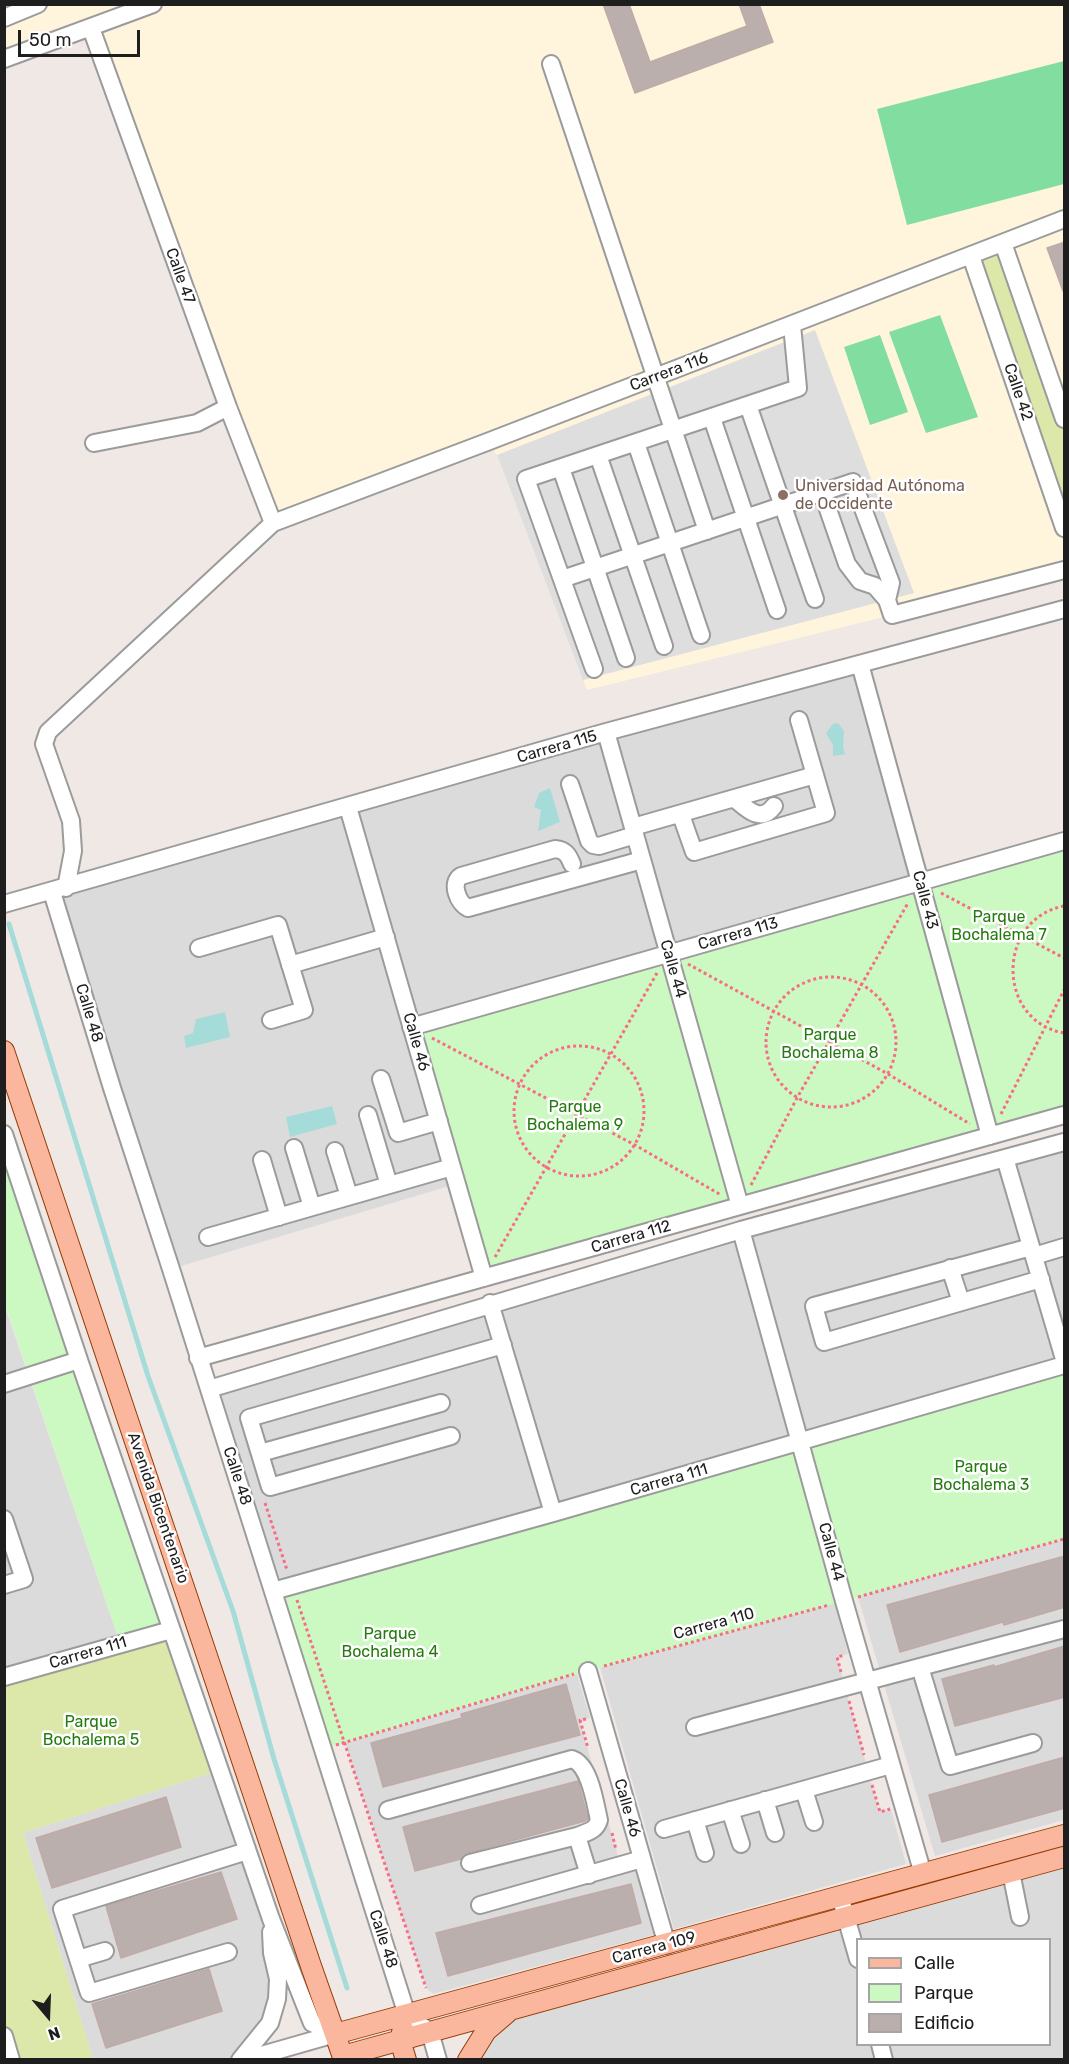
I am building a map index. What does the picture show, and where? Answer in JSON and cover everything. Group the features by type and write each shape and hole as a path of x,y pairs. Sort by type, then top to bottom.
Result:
{"main road":[{"name":"Avenida Bicentenario","path":"4,1052 335,2034"},
{"name":"Carrera 109","path":"335,2034 1065,1835"},
{"name":"Carrera 109","path":"339,2058 1065,1857"},
{"name":"Avenida Bicentenario","path":"311,1966 340,2014 356,2029"},
{"path":"468,2060 486,2031 509,2011"},
{"path":"406,2060 400,2040 407,2015"},
{"path":"356,2029 400,2040"},
{"path":"335,2034 339,2058"}],"street":[{"path":"4,18 38,4"},
{"path":"4,59 91,28 127,9 153,4"},
{"name":"Calle 47","path":"91,28 228,407 273,523"},
{"path":"551,64 707,531"},
{"name":"Carrera 116","path":"273,523 1065,219"},
{"path":"1003,243 1065,419"},
{"name":"Calle 42","path":"971,256 1065,528"},
{"path":"594,669 526,480 798,388 792,325"},
{"path":"748,405 815,599"},
{"path":"94,443 197,423 211,418 228,407"},
{"path":"712,418 777,610"},
{"path":"636,443 701,634"},
{"path":"598,456 664,646"},
{"path":"561,468 626,658"},
{"path":"562,579 853,482 891,583 890,607"},
{"path":"822,492 847,564 860,581 876,586 890,607"},
{"path":"59,890 73,851 71,821 44,744 48,732 273,523"},
{"path":"890,607 1065,570"},
{"name":"Carrera 115","path":"4,904 606,732 1065,609"},
{"name":"Calle 43","path":"860,664 990,1136"},
{"path":"681,815 694,852 826,813 799,720"},
{"name":"Calle 44","path":"606,732 740,1206"},
{"path":"570,783 589,841 592,845 599,846 681,815 815,775"},
{"path":"735,799 751,813 757,815 765,814 774,806"},
{"name":"Calle 46","path":"348,807 484,1278"},
{"name":"Carrera 113","path":"411,1027 1065,841"},
{"path":"572,864 568,854 562,849 555,849 461,876 456,879 455,884 461,904 468,908 642,860"},
{"name":"Calle 48","path":"59,890 198,1358 407,2015"},
{"path":"199,948 278,925 304,1010 271,1020"},
{"path":"290,965 386,937"},
{"path":"381,1079 398,1133 439,1121"},
{"path":"368,1115 389,1185"},
{"name":"Carrera 112","path":"198,1358 1065,1115"},
{"path":"4,1134 271,1919 312,2023 335,2034"},
{"name":"Carrera 112","path":"209,1389 741,1230 1065,1142"},
{"path":"294,1148 312,1207"},
{"path":"335,1151 349,1196"},
{"path":"1005,1158 1065,1359"},
{"path":"262,1160 279,1217"},
{"path":"208,1237 452,1167"},
{"name":"Calle 44","path":"741,1230 923,1874"},
{"path":"1041,1279 824,1342 814,1306 950,1268 1033,1251 1065,1247"},
{"path":"950,1268 961,1302"},
{"path":"490,1304 553,1513"},
{"path":"451,1436 270,1487 249,1418 503,1345"},
{"path":"4,1384 79,1360"},
{"name":"Carrera 111","path":"273,1591 553,1513 1065,1365"},
{"path":"260,1454 441,1403"},
{"path":"4,1520 24,1579 4,1585"},
{"name":"Carrera 111","path":"4,1677 171,1629"},
{"path":"695,1726 1065,1629"},
{"path":"920,1667 950,1766 1034,1743"},
{"name":"Calle 46","path":"588,1670 667,1945"},
{"path":"388,1810 572,1759 579,1761 585,1769 599,1820 593,1830 470,1863"},
{"path":"664,1829 891,1765"},
{"path":"804,1790 814,1822"},
{"path":"765,1800 775,1833"},
{"path":"730,1810 741,1844"},
{"path":"695,1820 705,1853"},
{"path":"577,1836 588,1875"},
{"path":"228,1952 88,1993 62,1909 248,1851"},
{"path":"480,1905 642,1859"},
{"path":"1011,1872 1020,1917"},
{"path":"840,1896 856,1952"},
{"path":"242,2060 270,2023 277,1999 278,1979 272,1953 271,1919"},
{"path":"78,1959 105,1952"},
{"path":"407,2015 430,2032 438,2060"},
{"name":"Carrera 109","path":"242,2060 335,2034"},
{"path":"4,2036 11,2060"}],"path":[{"path":"411,1027 635,1145 740,1206 797,1098 920,881 1065,958"},
{"path":"1065,906 1045,913 1032,922 1022,935 1013,959 1014,985 1025,1009 1045,1026 1065,1033"},
{"path":"484,1278 545,1167 669,953 888,1074 990,1136 1065,990"},
{"path":"829,976 846,978 862,984 882,1000 894,1023 896,1049 888,1074 868,1096 840,1107 810,1104 797,1098 778,1082 767,1059 765,1034 773,1011 783,997 812,980 829,976"},
{"path":"576,1046 594,1047 623,1062 633,1074 645,1101 642,1131 635,1145 611,1169 595,1175 578,1177 561,1174 545,1167 527,1151 516,1130 513,1114 520,1083 530,1068 543,1057 559,1049 576,1046"},
{"path":"858,1597 1065,1539"},
{"path":"292,1586 426,1988"},
{"name":"Carrera 110","path":"345,1743 588,1670 834,1603"}],"shaded area":[{"path":"4,5 1064,5 1064,570 587,690 497,455 487,443 273,523 91,28 5,59"},
{"path":"815,330 914,593 583,680 497,455"},
{"path":"860,664 920,881 456,1184 171,1269 52,892"},
{"path":"1064,1142 1064,1365 273,1591 209,1389"},
{"path":"4,1304 120,1643 4,1677"},
{"path":"1064,1539 1064,1820 935,1856 858,1597"},
{"path":"835,1603 848,1654 837,1657 868,1771 879,1811 891,1809 906,1864 674,1929 600,1667"},
{"path":"577,1674 590,1718 580,1721 618,1856 630,1853 654,1935 433,1994 426,1988 345,1743"},
{"path":"220,1770 271,1919 277,1999 240,2059 93,2059 23,1833"},
{"path":"1064,1857 1064,2059 468,2060 509,2011"}],"green space":[{"path":"1064,61 1064,184 907,225 877,109"},
{"path":"1003,243 1064,419 1064,528 971,256"},
{"path":"940,315 978,417 926,433 889,332"},
{"path":"880,335 908,412 870,425 844,347"},
{"path":"1064,841 1064,1115 484,1278 411,1027"},
{"path":"4,1134 171,1630 120,1643 5,1304"},
{"name":"Parque Bochalema 4","path":"1064,1365 1064,1539 588,1671 323,1749 273,1591"},
{"name":"Parque Bochalema 5","path":"171,1630 220,1770 23,1833 93,2059 11,2059 5,2036 5,1677"}],"water":[{"path":"838,723 844,731 845,754 833,756 833,745 826,733 833,724"},
{"path":"550,788 560,822 538,831 541,810 534,807 539,793"},
{"path":"225,1012 230,1037 186,1048 184,1036 193,1033 196,1019"},
{"path":"332,1106 337,1124 290,1137 286,1117"}],"building":[{"path":"603,4 629,4 650,62 747,26 739,4 759,4 773,42 635,93"},
{"path":"1065,242 1065,291 1063,291 1047,248"},
{"path":"1065,1556 1065,1607 1004,1625 1003,1622 900,1652 887,1605"},
{"path":"1065,1646 1065,1697 955,1726 942,1679 994,1665 994,1667"},
{"path":"566,1684 580,1735 383,1787 371,1743 462,1718 461,1714"},
{"path":"1065,1757 1065,1808 942,1842 929,1795"},
{"path":"578,1781 588,1819 585,1821 467,1853 461,1859 415,1871 403,1827"},
{"path":"166,1797 181,1847 52,1888 36,1838"},
{"path":"221,1872 237,1919 121,1958 106,1906"},
{"path":"631,1884 641,1923 448,1976 436,1933"},
{"path":"209,1969 222,2011 106,2048 92,2004"}],"waterway":[{"path":"9,924 148,1376 233,1611 274,1759 347,1988"}],"place":[{"name":"Universidad Autónoma de Occidente","path":"783,495"}],"park label":[{"name":"Parque Bochalema 7","path":"999,926"},
{"name":"Parque Bochalema 8","path":"830,1044"},
{"name":"Parque Bochalema 9","path":"575,1116"},
{"name":"Parque Bochalema 3","path":"981,1476"}]}
